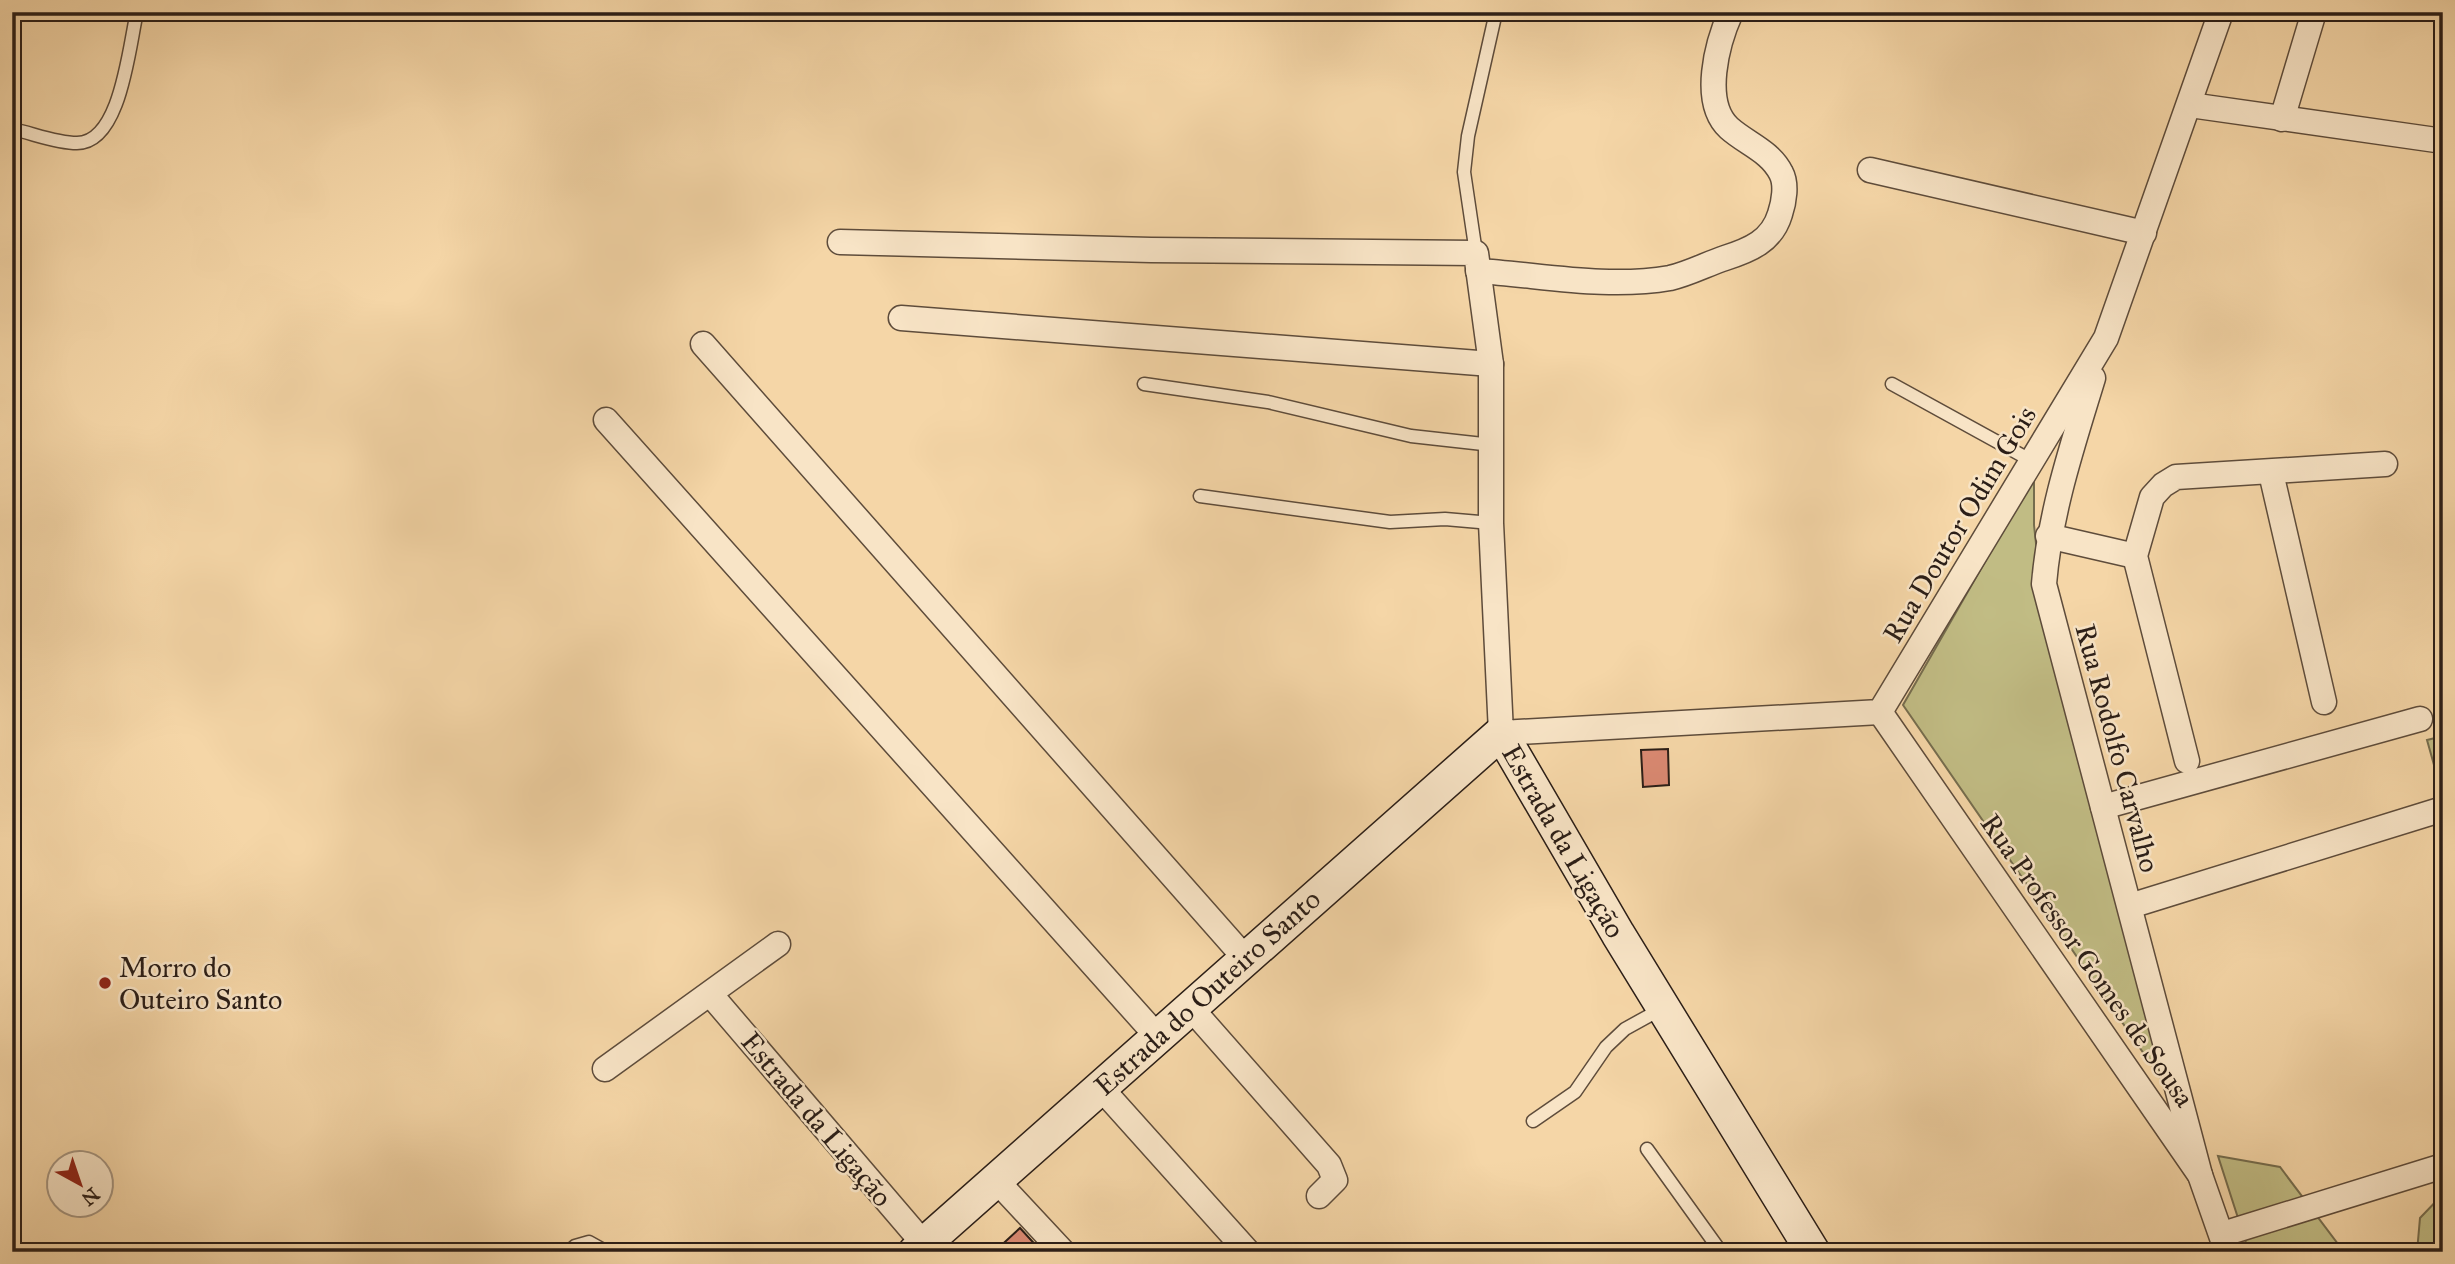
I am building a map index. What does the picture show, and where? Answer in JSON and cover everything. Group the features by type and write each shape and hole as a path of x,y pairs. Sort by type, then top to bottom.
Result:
{"street":[{"path":"840,242 1477,262 1602,282 1671,278 1752,249 1767,237 1777,223 1784,200 1783,175 1771,157 1729,127 1716,111 1718,53 1731,12"},
{"name":"Rua Doutor Odim Gois","path":"1880,712 2106,338 2221,12"},
{"path":"2282,119 2314,12"},
{"path":"2190,105 2443,141"},
{"path":"1870,170 2144,233"},
{"name":"Estrada da Ligação","path":"1477,262 1491,364 1491,523 1501,733 1813,1252"},
{"path":"901,318 1491,364"},
{"name":"Rua Rodolfo Carvalho","path":"2106,338 2064,470 2048,536 2044,584 2200,1175"},
{"path":"703,344 1245,958"},
{"path":"606,420 1157,1036"},
{"path":"2187,761 2135,555 2152,497 2163,485 2176,477 2385,464"},
{"path":"2270,473 2324,702"},
{"path":"2048,536 2135,555"},
{"path":"1501,733 1880,712"},
{"name":"Rua Professor Gomes de Sousa","path":"1880,712 2200,1175 2225,1243"},
{"path":"2103,807 2420,719"},
{"name":"Estrada do Outeiro Santo","path":"920,1248 1501,733"},
{"path":"2130,906 2443,809"},
{"path":"605,1069 778,944"},
{"name":"Estrada da Ligação","path":"711,995 920,1248"},
{"path":"1190,1007 1329,1165 1335,1180 1319,1196"},
{"path":"1100,1087 1248,1252"},
{"path":"2225,1243 2443,1166"},
{"path":"996,1180 1063,1252"}],"lane":[{"path":"12,129 76,143 91,140 104,130 113,115 137,12"},
{"path":"1477,262 1464,172 1468,136 1496,12"},
{"path":"1892,383 2032,461"},
{"path":"1144,384 1268,402 1411,436 1492,445"},
{"path":"1200,496 1391,522 1445,519 1491,523"},
{"path":"1533,1121 1575,1092 1606,1047 1625,1029 1664,1007"},
{"path":"1647,1149 1721,1252"},
{"path":"568,1252 575,1246 589,1242 607,1252"}],"shaded area":[{"path":"2034,476 2034,525 2043,608 2171,1093 1903,705"},
{"path":"2443,736 2443,797 2427,740"},
{"path":"2218,1156 2280,1167 2344,1252 2249,1252"},
{"path":"2443,1194 2443,1252 2417,1252 2420,1218"}],"building":[{"path":"1668,749 1669,785 1643,787 1641,750"},
{"path":"1020,1228 1042,1252 994,1252"}],"place":[{"name":"Morro do Outeiro Santo","path":"105,983"}]}
